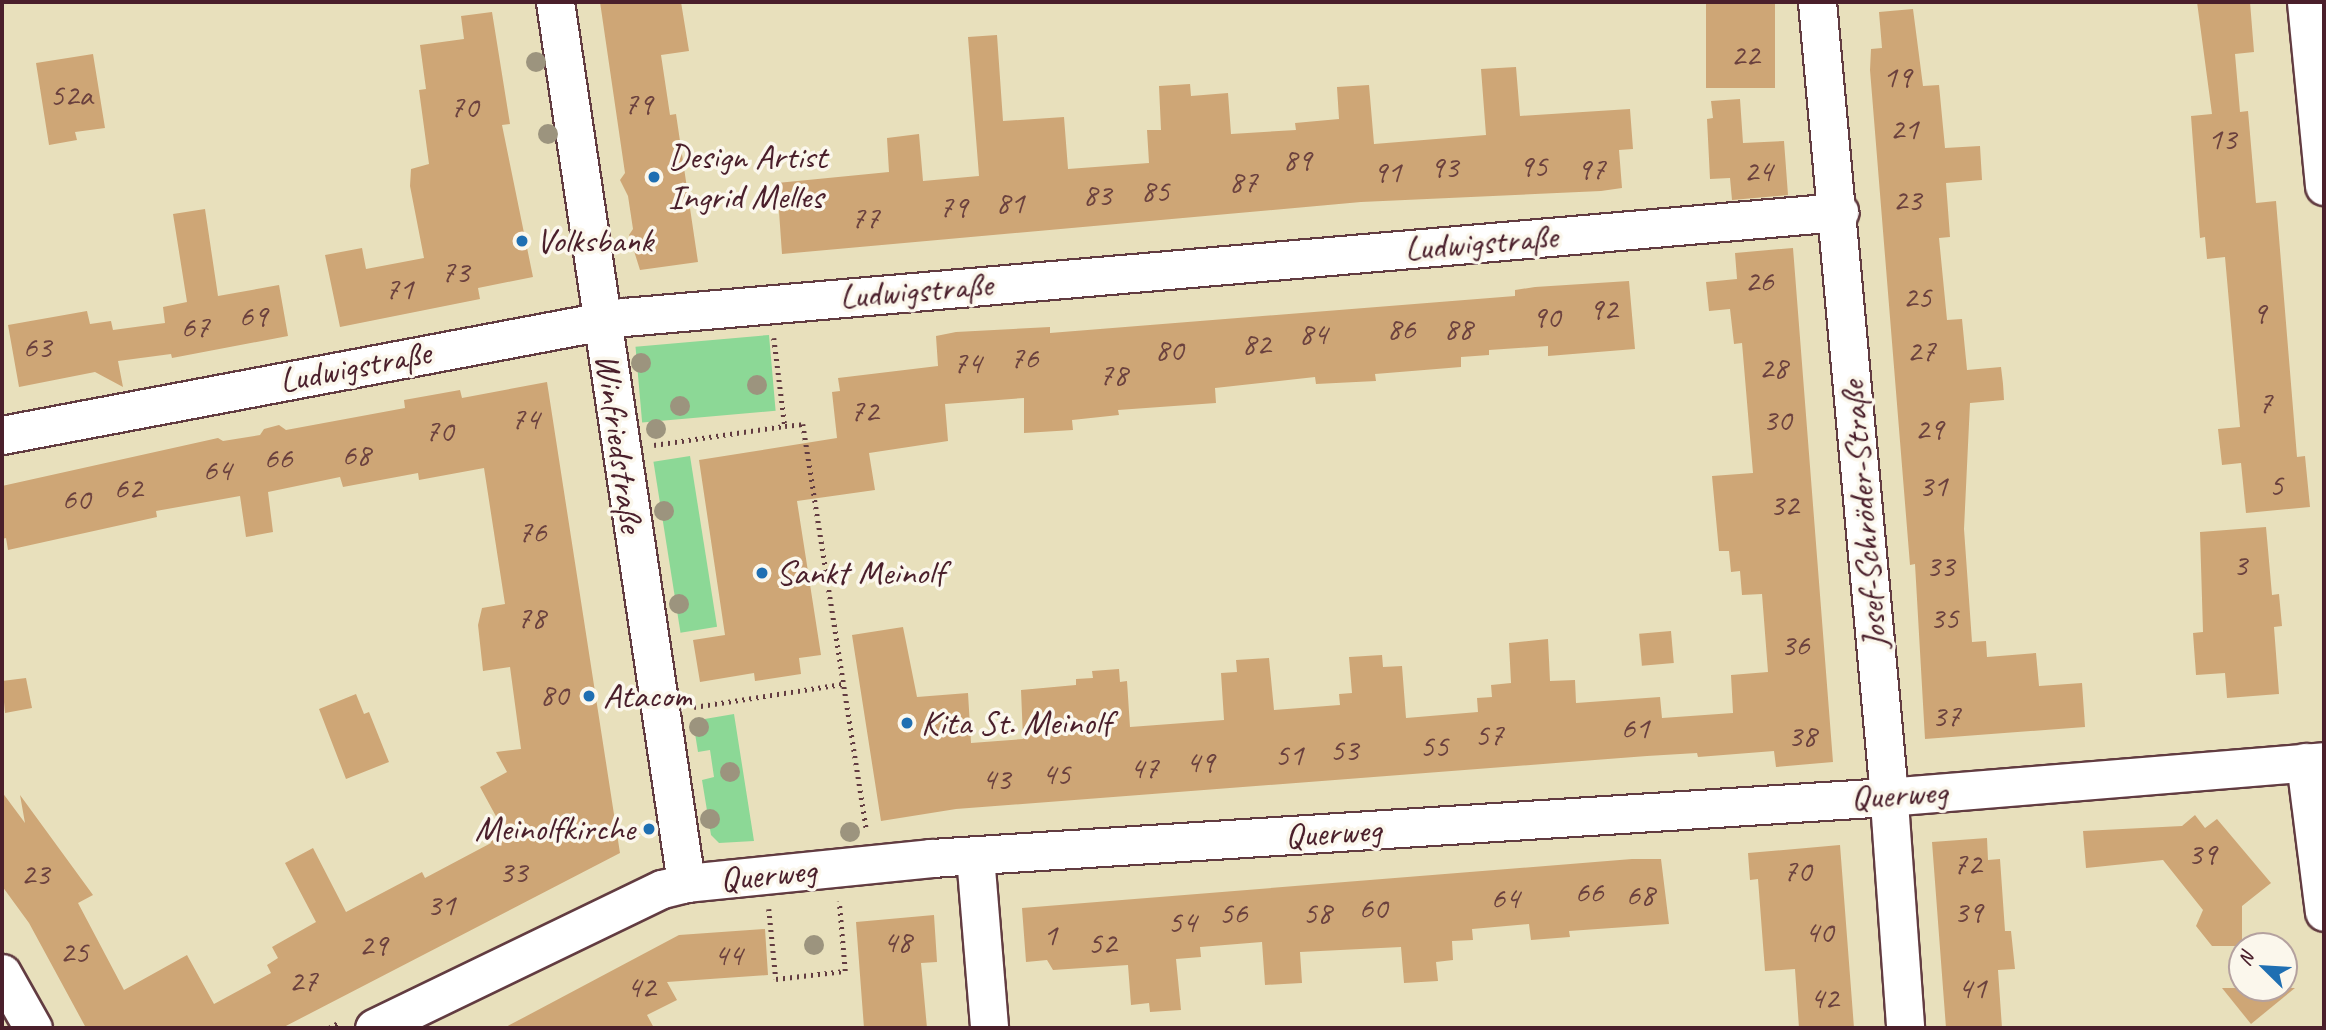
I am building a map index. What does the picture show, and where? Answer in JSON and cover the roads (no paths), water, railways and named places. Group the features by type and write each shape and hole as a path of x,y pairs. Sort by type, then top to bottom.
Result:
{"street":[{"name":"Winfriedstraße","path":"555,2 618,450 686,883"},
{"name":"Josef-Schröder-Straße","path":"1817,2 1839,212 1905,1028"},
{"path":"2306,2 2324,186"},
{"name":"Ludwigstraße","path":"2,435 601,321 1839,212"},
{"path":"2314,762 2324,912"},
{"name":"Querweg","path":"374,1028 427,1015 662,889 686,883 975,856 1887,797 2314,762"},
{"path":"975,856 989,1028"},
{"path":"2,974 33,1028"}],"place":[{"name":"Design Artist Ingrid Melles","path":"654,177"},
{"name":"Volksbank","path":"522,241"},
{"name":"Sankt Meinolf","path":"762,573"},
{"name":"Atacom","path":"589,696"},
{"name":"Kita St. Meinolf","path":"907,723"},
{"name":"Meinolfkirche","path":"649,829"}]}
